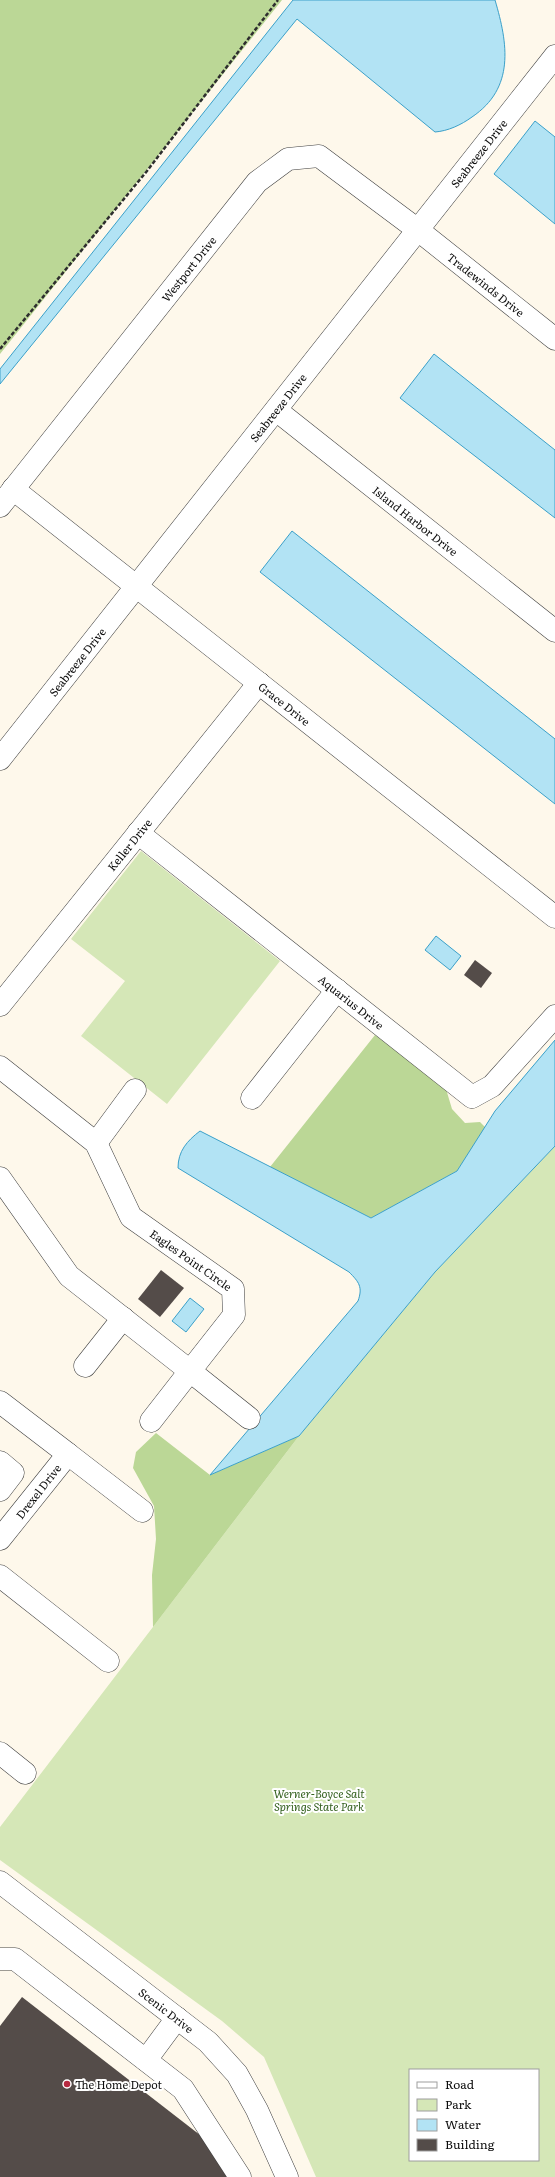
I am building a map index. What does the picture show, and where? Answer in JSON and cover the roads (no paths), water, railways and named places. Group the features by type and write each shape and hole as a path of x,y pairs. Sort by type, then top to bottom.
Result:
{"street":[{"name":"Seabreeze Drive","path":"0,759 555,56"},
{"name":"Westport Drive","path":"0,506 257,182 288,159 319,156 418,230"},
{"name":"Tradewinds Drive","path":"418,230 555,339"},
{"name":"Island Harbor Drive","path":"276,410 555,631"},
{"name":"Grace Drive","path":"14,489 555,917"},
{"name":"Keller Drive","path":"0,1005 259,683"},
{"name":"Aquarius Drive","path":"138,833 472,1096 492,1086 555,1016"},
{"path":"252,1098 336,990"},
{"name":"Eagles Point Circle","path":"0,1067 96,1143 131,1217 233,1289 234,1315 190,1371"},
{"path":"96,1143 135,1090"},
{"path":"0,1178 69,1276 249,1418"},
{"path":"85,1366 123,1318"},
{"path":"151,1420 190,1371"},
{"name":"Drexel Drive","path":"0,1402 68,1454 0,1540"},
{"path":"68,1454 142,1512"},
{"path":"0,1490 7,1468 25,1472 43,1485"},
{"path":"0,1576 108,1661"},
{"path":"0,1754 25,1773"},
{"name":"Scenic Drive","path":"0,1882 208,2042 237,2074 257,2110 287,2177"},
{"path":"0,1960 15,1959 182,2089 240,2177"},
{"path":"146,2060 176,2018"}],"water":[{"path":"293,0 495,0 500,16 505,49 502,79 496,93 486,105 472,117 454,127 435,132 297,19 0,384 0,369"},
{"path":"535,121 555,137 555,224 494,174"},
{"path":"434,354 555,450 555,518 400,398"},
{"path":"292,531 555,739 555,804 260,572"},
{"path":"436,936 461,956 450,970 425,950"},
{"path":"555,1040 555,1146 435,1272 299,1436 210,1475 358,1301 360,1288 358,1282 349,1272 178,1168 180,1156 187,1143 200,1131 371,1218 457,1171 495,1111"},
{"path":"190,1298 204,1309 186,1332 172,1321"}],"place":[{"name":"The Home Depot","path":"67,2084"}],"park label":[{"name":"Werner-Boyce Salt Springs State Park","path":"319,1799"}]}
